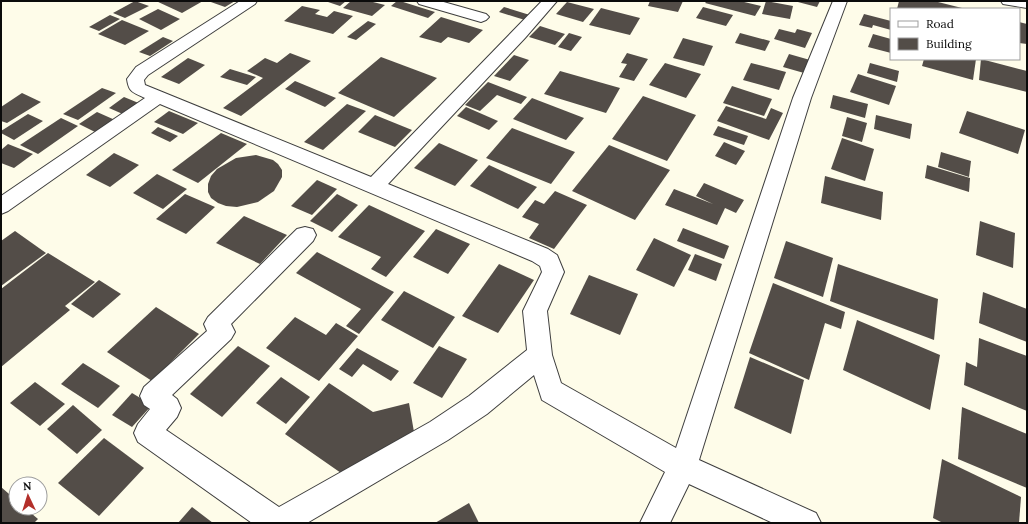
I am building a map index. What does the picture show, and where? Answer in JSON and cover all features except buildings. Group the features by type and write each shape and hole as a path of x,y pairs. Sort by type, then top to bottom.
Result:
{"street":[{"path":"250,1 142,71 135,79 137,88 540,255 549,261 553,272 535,311 540,355 551,391 683,467 806,523"},
{"path":"424,1 481,16"},
{"path":"374,186 550,1"},
{"path":"655,523 683,467 802,98 840,1"},
{"path":"1008,1 1027,4"},
{"path":"1,206 158,97"},
{"path":"305,236 216,324 223,332 153,396 168,408 147,433 278,523 438,431 478,405 540,355"}]}
